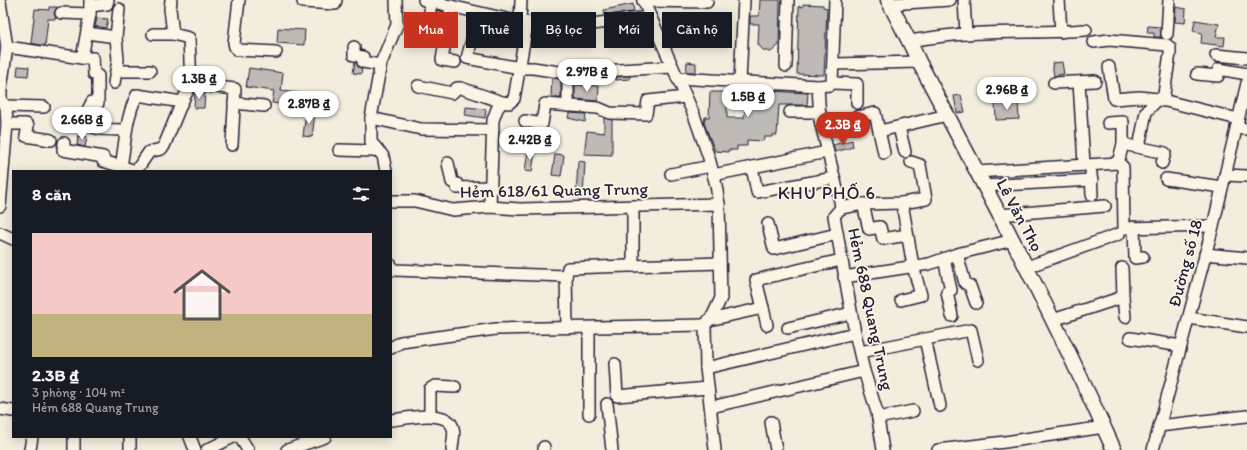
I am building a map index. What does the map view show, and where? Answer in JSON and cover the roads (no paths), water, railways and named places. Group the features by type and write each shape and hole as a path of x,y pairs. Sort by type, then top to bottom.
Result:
{"main road":[{"name":"Lê Văn Thọ","path":"889,2 1013,240 1053,320 1114,450"}],"street":[{"path":"61,13 107,4 108,0"},
{"path":"170,0 173,34"},
{"path":"239,0 234,43 235,47 238,50 276,52"},
{"path":"303,2 336,4 336,0"},
{"path":"386,170 384,156 374,147 371,142 371,118 380,65 397,25 396,0"},
{"path":"520,12 521,0"},
{"path":"740,82 744,0"},
{"path":"786,66 788,0"},
{"path":"832,83 836,0"},
{"path":"889,2 950,0"},
{"path":"964,0 966,34"},
{"path":"1059,0 1061,32"},
{"path":"1167,34 1170,0"},
{"path":"428,12 428,1 477,12"},
{"path":"648,12 643,1 707,2"},
{"path":"0,2 7,47 1,95 1,101 6,106 7,124 0,206"},
{"path":"450,12 451,6"},
{"path":"82,58 90,7"},
{"path":"114,83 118,60 116,37 119,9"},
{"path":"523,22 575,26 604,23"},
{"path":"418,86 452,93 458,88 461,88 509,103 514,99 520,68 526,30 523,26"},
{"path":"654,26 694,115 712,170 719,204 721,298 713,315 707,323 706,368 715,450"},
{"path":"909,41 966,34 1086,30"},
{"path":"87,33 116,37"},
{"path":"137,170 149,152 161,149 164,146 191,84 189,38 173,34 153,34"},
{"path":"1094,42 1109,40 1167,45 1170,48 1161,100 1146,112 1139,147"},
{"path":"7,47 82,58 93,58 94,74 98,76 99,82 98,103 92,102 88,110 86,122 94,128 125,130"},
{"path":"354,47 354,56 363,57 362,62 380,65"},
{"path":"444,48 442,60 455,62"},
{"path":"470,48 467,58 520,68 533,68 568,73 672,67"},
{"path":"1216,55 1247,58"},
{"path":"834,64 919,62"},
{"path":"1110,67 1114,99 1139,98 1161,100 1241,125"},
{"path":"1198,74 1218,76 1219,69 1247,74"},
{"path":"117,71 150,71"},
{"path":"568,73 568,106"},
{"path":"677,78 818,86 830,85 832,83 857,84 857,103"},
{"path":"1079,82 1088,164 1092,180 1092,194"},
{"path":"1054,83 1095,82"},
{"path":"191,84 235,90 232,145"},
{"name":"Hẻm 688 Quang Trung","path":"818,86 821,125 841,208 834,216 841,260 855,333 864,371 878,418 883,450"},
{"name":"Đường số 18","path":"1153,450 1189,318 1225,175 1241,125 1247,86"},
{"path":"120,166 130,108 137,96 182,102"},
{"path":"525,121 542,124 545,104 598,108 610,114 646,114 648,100 686,97"},
{"path":"490,207 494,120 497,109 502,102"},
{"path":"234,103 264,106"},
{"path":"6,106 44,107"},
{"path":"790,112 820,112"},
{"path":"821,125 875,113 884,153"},
{"path":"880,131 947,115"},
{"path":"371,118 421,129 494,130"},
{"path":"1108,124 1123,122 1123,144 1118,163"},
{"path":"7,124 26,124 28,126 26,136 51,140"},
{"path":"899,127 905,152"},
{"path":"64,143 63,150 103,157 103,161 133,170"},
{"path":"1123,144 1165,153 1162,163"},
{"path":"339,150 372,151 374,147"},
{"path":"671,174 752,167 827,152"},
{"path":"841,208 863,204 902,203 926,199 920,165 911,162"},
{"path":"448,163 452,182 457,184 457,188 491,187"},
{"path":"977,172 1118,163 1123,167 1126,230 1135,258 1143,257"},
{"path":"752,167 757,192 834,178"},
{"path":"1225,175 1247,176"},
{"path":"984,186 1092,180"},
{"path":"1166,180 1222,187"},
{"name":"Hẻm 618/61 Quang Trung","path":"392,201 415,201 453,210 490,207 520,209 719,204"},
{"path":"902,203 913,266 921,295 902,300"},
{"path":"863,204 869,229 880,227 883,239 907,235"},
{"path":"633,206 633,266"},
{"path":"999,215 1105,206"},
{"path":"768,224 774,249 837,234"},
{"path":"1026,267 1126,230 1213,226"},
{"path":"1,236 12,239"},
{"path":"844,276 929,264 957,254 1013,240"},
{"path":"957,254 965,283 970,286 976,303"},
{"path":"1205,254 1247,258"},
{"path":"944,258 951,290 947,292 952,316"},
{"path":"767,325 756,280 841,260"},
{"path":"567,327 566,276 568,268 720,263"},
{"path":"392,268 394,270 566,276"},
{"path":"1122,268 1125,317"},
{"path":"1053,320 1123,297"},
{"path":"392,347 401,342 496,328 589,328 707,323 763,308"},
{"path":"788,328 851,313"},
{"path":"1189,318 1247,327"},
{"path":"589,328 589,414"},
{"path":"860,352 971,330 978,360"},
{"path":"706,368 855,333"},
{"path":"1130,338 1181,346"},
{"path":"925,339 940,406"},
{"path":"615,364 617,396 708,388"},
{"path":"710,406 864,371"},
{"path":"430,416 430,389 435,386 455,387"},
{"path":"607,404 612,450"},
{"path":"0,409 12,411"},
{"path":"878,418 913,411"},
{"path":"392,420 430,416 442,418 448,421 453,427 452,450"},
{"path":"1159,426 1247,416"},
{"path":"771,422 776,450"},
{"path":"938,450 1005,446 1104,427"},
{"path":"30,450 32,438"},
{"path":"74,438 74,450"},
{"path":"130,438 130,450"},
{"path":"190,438 195,450"},
{"path":"207,450 232,438"},
{"path":"241,438 248,450"},
{"path":"287,450 319,438"}],"district":[{"name":"KHU PHỐ 6","path":"827,193"}]}
